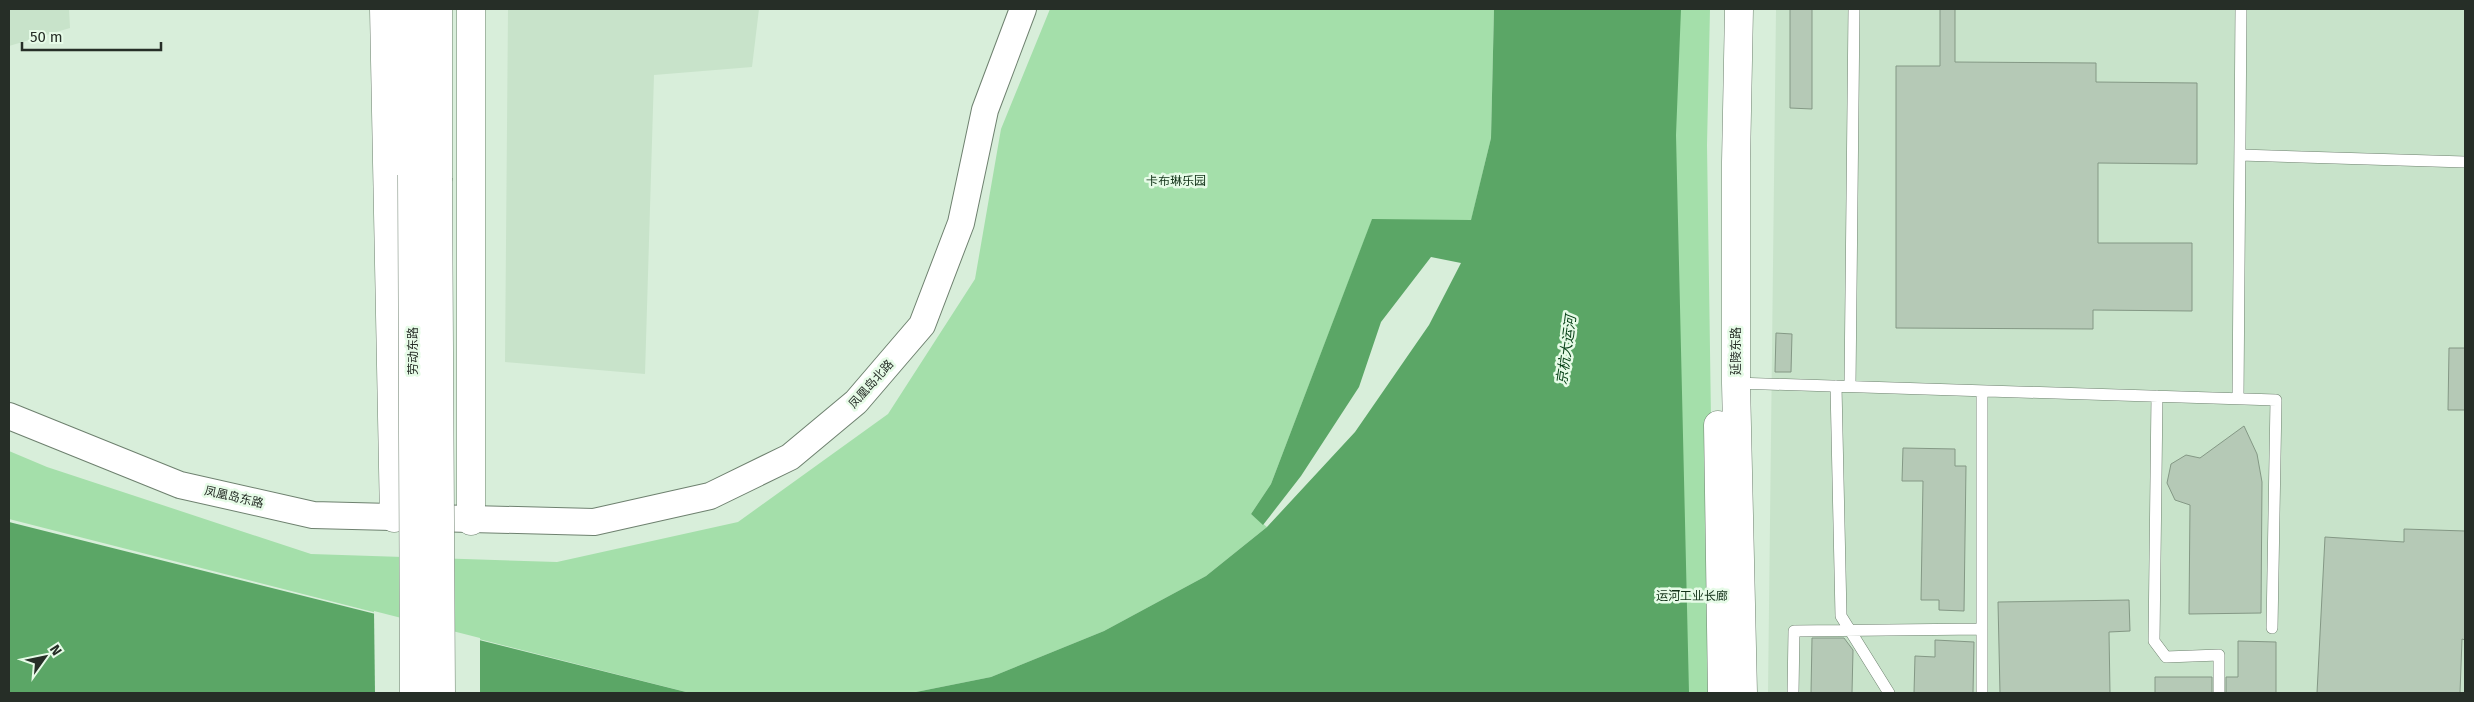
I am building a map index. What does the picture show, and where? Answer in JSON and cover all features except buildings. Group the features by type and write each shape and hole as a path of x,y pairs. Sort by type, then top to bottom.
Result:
{"main road":[{"path":"384,9 394,518"},
{"name":"劳动东路","path":"410,9 425,176 441,693"},
{"name":"劳动东路","path":"414,693 425,176 438,9"},
{"path":"471,9 471,521"},
{"name":"延陵东路","path":"1721,9 1718,381 1722,693"},
{"name":"延陵东路","path":"1739,9 1736,162 1736,383 1743,693"}],"street":[{"name":"凤凰岛北路","path":"471,521 594,522 710,496 790,457 856,402 922,325 961,223 985,110 1023,9"},
{"name":"凤凰岛东路","path":"9,416 180,484 313,515 471,521"}],"lane":[{"path":"1850,386 1854,9"},
{"path":"2238,399 2241,9"},
{"path":"2240,155 2465,162"},
{"path":"1736,383 2276,400 2272,628"},
{"path":"1836,386 1841,616 1889,693"},
{"path":"1982,391 1982,693"},
{"path":"2157,396 2154,642 2166,657 2218,655 2219,693"},
{"path":"1793,693 1794,631 1982,629"}],"shaded area":[{"path":"9,9 69,9 70,28 9,46"},
{"path":"508,9 759,9 752,67 654,75 645,374 505,362"},
{"path":"1776,9 2465,9 2465,693 1768,693"}],"green space":[{"name":"卡布琳乐园","path":"1050,9 1494,9 1491,138 1471,221 1372,220 1271,484 1251,514 1267,527 1206,576 1104,631 991,677 911,693 690,693 9,519 9,451 47,467 311,554 557,562 738,522 888,414 975,279 1001,129"},
{"name":"运河工业长廊","path":"1676,9 1710,9 1707,145 1715,693 1670,693"}],"water":[{"name":"京杭大运河","path":"1494,9 1681,9 1676,135 1689,693 911,693 991,677 1104,631 1206,576 1267,527 1355,432 1429,325 1461,263 1431,257 1381,322 1359,387 1301,476 1263,525 1251,514 1271,484 1372,219 1471,220 1491,138"},
{"path":"9,522 662,686 690,693 9,693"}],"pier":[{"path":"374,611 480,638 480,693 375,693"}]}
